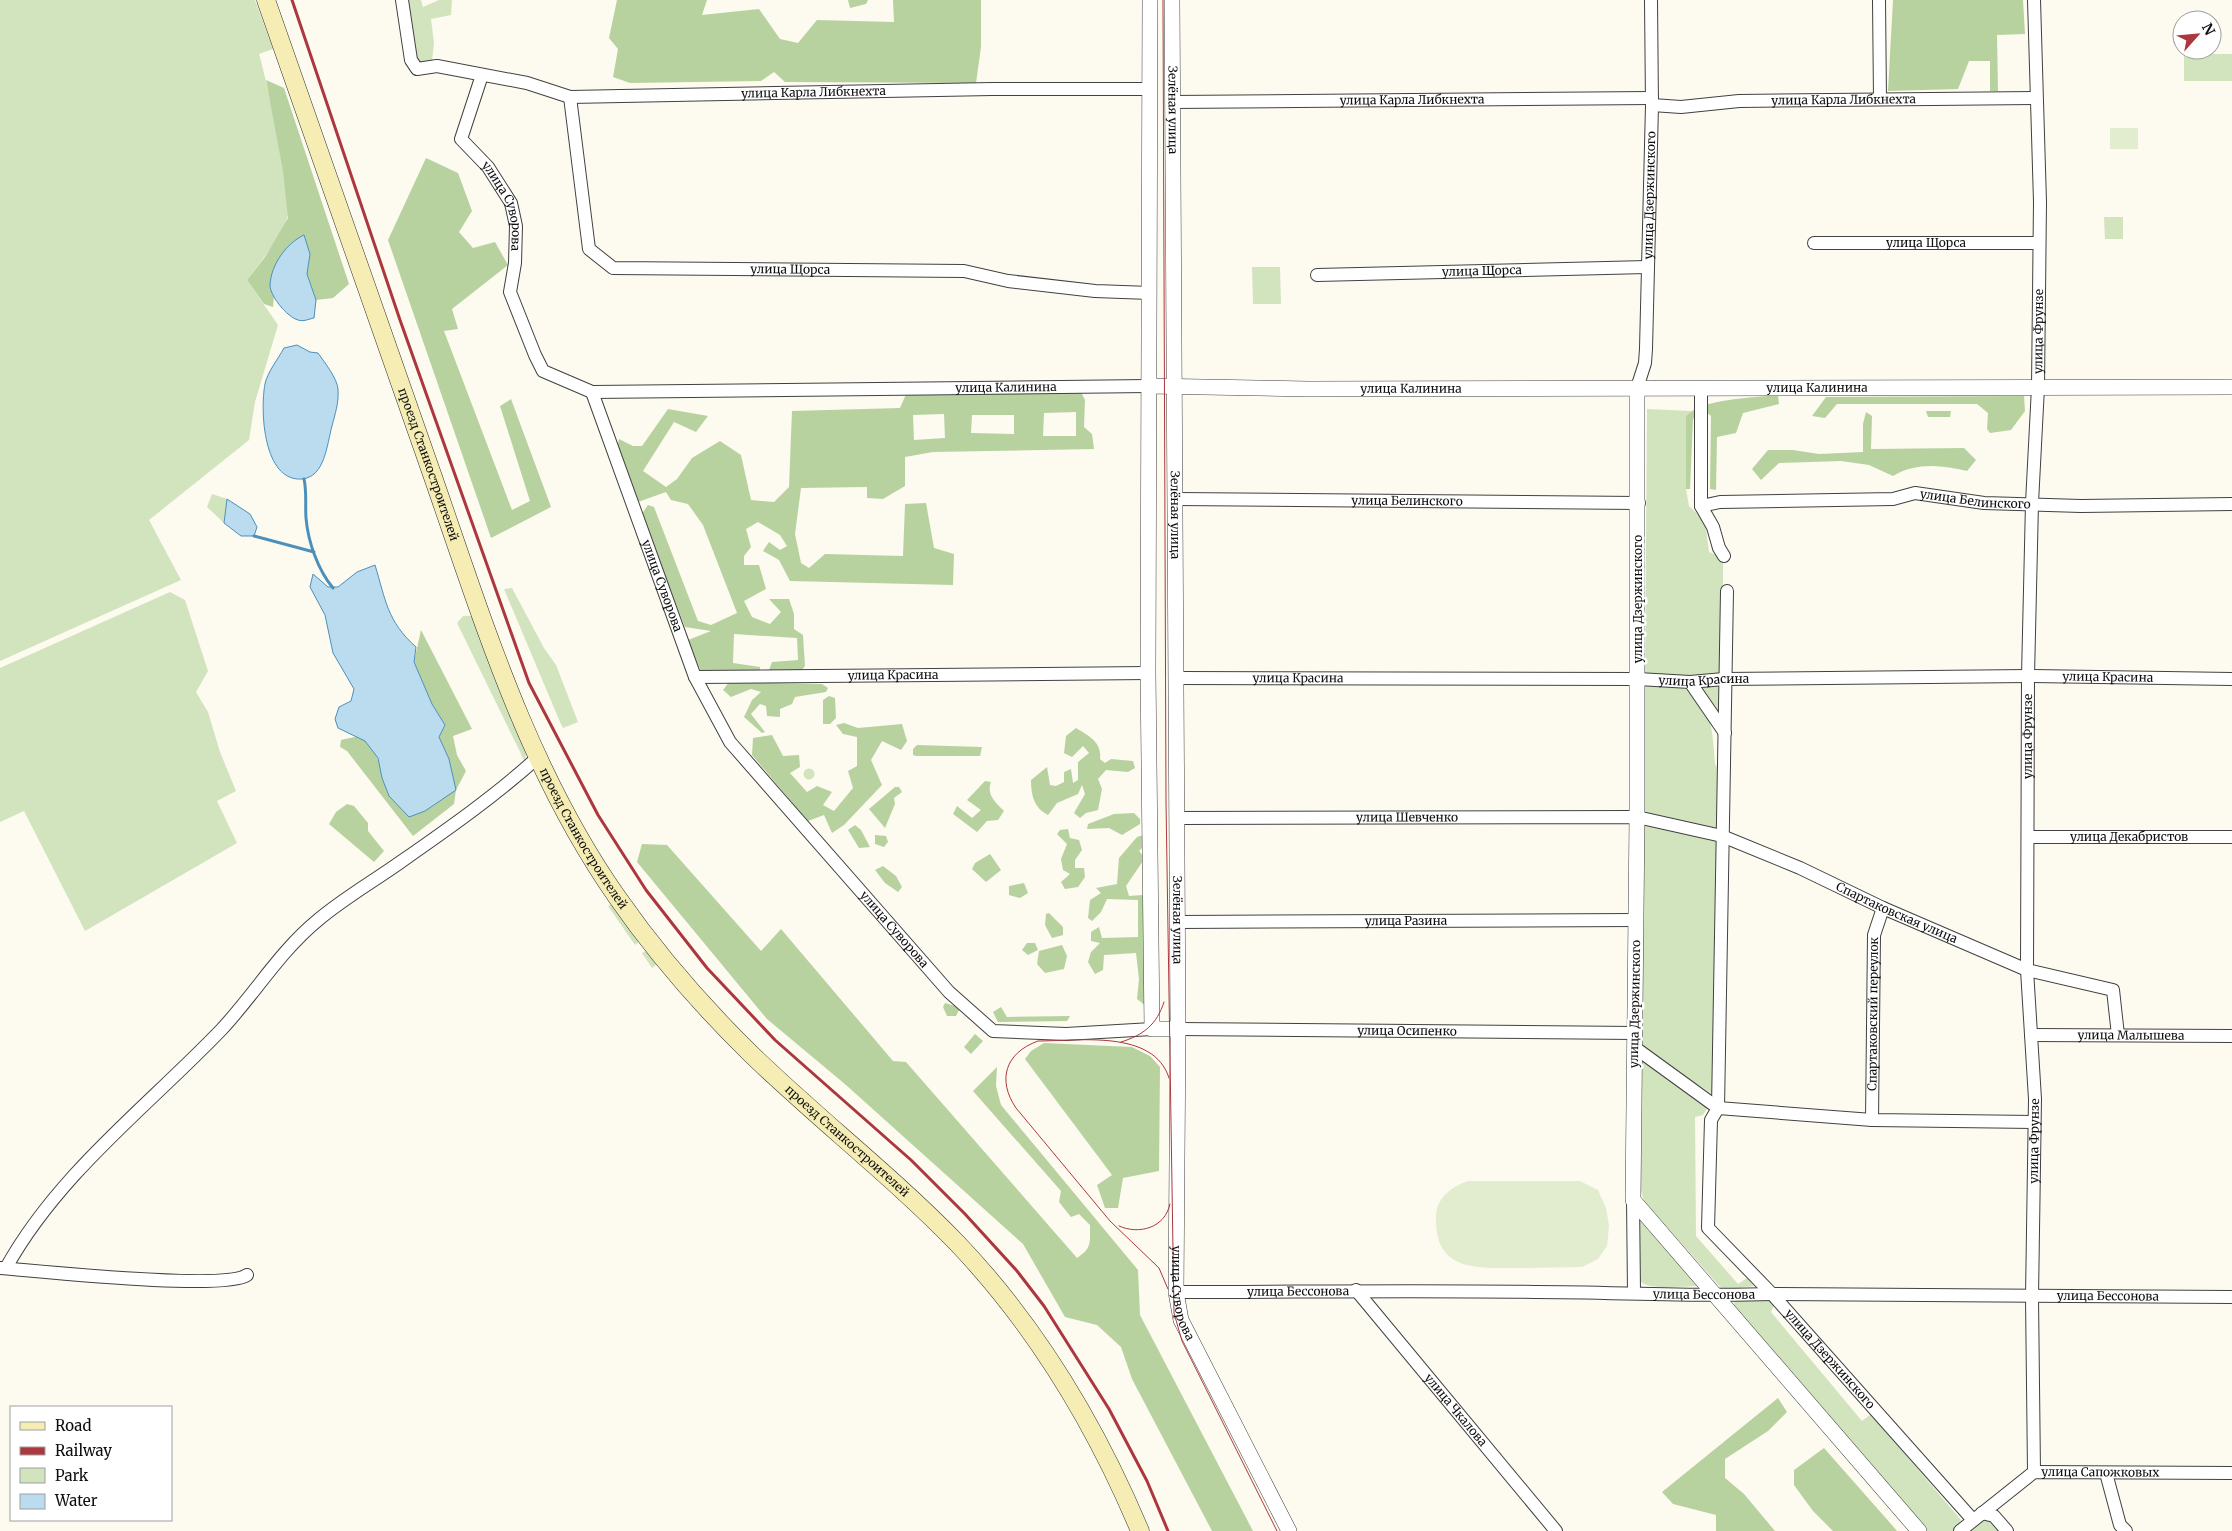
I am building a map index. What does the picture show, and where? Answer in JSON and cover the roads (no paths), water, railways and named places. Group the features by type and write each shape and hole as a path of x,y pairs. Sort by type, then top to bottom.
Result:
{"main road":[{"name":"проезд Станкостроителей","path":"266,0 516,710 537,758 567,815 617,896 651,943 708,1011 752,1055 917,1203 959,1246 997,1290 1042,1350 1083,1415 1140,1531"}],"street":[{"path":"402,0 411,60 417,69 438,66 482,75"},
{"name":"Зелёная улица","path":"1150,0 1148,673 1152,1029"},
{"name":"Зелёная улица","path":"1172,0 1176,387 1178,1029"},
{"name":"улица Дзержинского","path":"1634,1292 1633,1200 1638,817 1637,388 1645,363 1652,101 1651,0"},
{"path":"1879,0 1880,99"},
{"name":"улица Фрунзе","path":"2034,0 2036,98 2040,159 2038,387 2032,503 2028,676 2027,970 2034,1122 2032,1297 2034,1472"},
{"name":"улица Карла Либкнехта","path":"482,75 527,83 570,97 981,89 1150,89"},
{"name":"улица Суворова","path":"482,75 461,138 488,167 511,203 516,226 510,292 543,371 592,392 696,677 730,742 949,992 993,1032 1066,1034 1152,1029"},
{"name":"улица Щорса","path":"570,97 589,249 613,268 964,271 1008,281 1095,292 1150,293"},
{"name":"улица Карла Либкнехта","path":"1172,102 1652,101 1682,107 1739,101 2036,98"},
{"name":"улица Щорса","path":"1814,242 2039,243"},
{"name":"улица Щорса","path":"1317,275 1647,267"},
{"name":"улица Калинина","path":"592,392 1149,386 1637,388 2232,387"},
{"path":"1701,388 1700,506 1713,527 1719,548 1724,556"},
{"name":"улица Белинского","path":"1700,506 1720,502 1893,499 1915,493 1984,502 2081,506 2232,504"},
{"name":"улица Белинского","path":"1175,499 1638,503"},
{"name":"улица Дзержинского","path":"1727,591 1718,1108 1711,1120 1708,1228 1772,1294 1977,1517 1994,1516 2007,1531"},
{"name":"улица Красина","path":"696,677 1148,673"},
{"name":"улица Красина","path":"1176,678 1638,679 1690,682 1724,679 2028,676 2232,679"},
{"path":"1690,682 1725,733"},
{"path":"3,1268 49,1203 115,1133 221,1030 282,957 317,921 491,797 537,758"},
{"name":"улица Шевченко","path":"1176,818 1638,817"},
{"name":"Спартаковская улица","path":"1638,817 1722,836 1800,868 1883,908 2027,970 2113,990 2118,1035"},
{"name":"улица Декабристов","path":"2028,836 2232,836"},
{"name":"Спартаковский переулок","path":"1872,1120 1874,935 1883,908"},
{"name":"улица Разина","path":"1177,922 1636,920"},
{"path":"1152,1029 1178,1029"},
{"name":"улица Суворова","path":"1178,1029 1176,1292 1181,1320 1289,1531"},
{"name":"улица Осипенко","path":"1178,1029 1635,1040"},
{"name":"улица Малышева","path":"2031,1035 2232,1036"},
{"path":"1635,1040 1718,1108 1872,1120 2034,1122"},
{"path":"1633,1200 1918,1531"},
{"path":"3,1268 204,1282 240,1280 247,1275"},
{"name":"улица Бессонова","path":"1176,1292 1356,1290 1634,1292 1714,1296 1772,1294 2232,1298"},
{"name":"улица Чкалова","path":"1356,1290 1556,1531"},
{"name":"улица Сапожковых","path":"1960,1531 2034,1472 2232,1473"},
{"path":"2106,1473 2120,1525 2126,1531"}],"water":[{"path":"304,235 310,254 307,274 316,300 314,318 302,321 284,311 273,295 270,285 273,269 281,255 292,243"},
{"path":"297,345 310,352 318,353 333,375 338,389 338,399 324,458 316,472 310,477 302,479 289,477 279,469 272,457 267,442 263,410 265,384 270,371 284,348"},
{"path":"227,499 250,514 257,527 254,536 241,536 224,523"},
{"path":"375,565 389,610 399,628 416,647 414,662 432,704 445,725 439,737 449,759 456,790 425,811 409,817 389,796 382,778 378,758 365,741 338,728 335,719 339,707 351,701 354,689 333,653 325,615 310,587 313,574 328,587 338,587 357,572"}],"waterway":[{"path":"304,479 309,537 318,564 333,588"},
{"path":"254,536 314,552"}],"tram line":[{"path":"1163,0 1166,802 1174,1313 1182,1341 1277,1531"},
{"path":"1121,1042 1136,1036 1148,1028 1158,1017 1164,1002"},
{"path":"1168,1289 1159,1268 1110,1221 1016,1108 1010,1098 1006,1078 1008,1068 1018,1053 1038,1041 1093,1040 1113,1041 1132,1045 1148,1052 1161,1062 1169,1078"},
{"path":"1119,1226 1135,1230 1157,1224 1163,1219 1170,1204"}],"railway":[{"path":"292,0 400,320 529,683 598,815 646,890 707,968 775,1040 911,1160 965,1214 1017,1271 1044,1306 1109,1409 1147,1481 1168,1531"}]}
